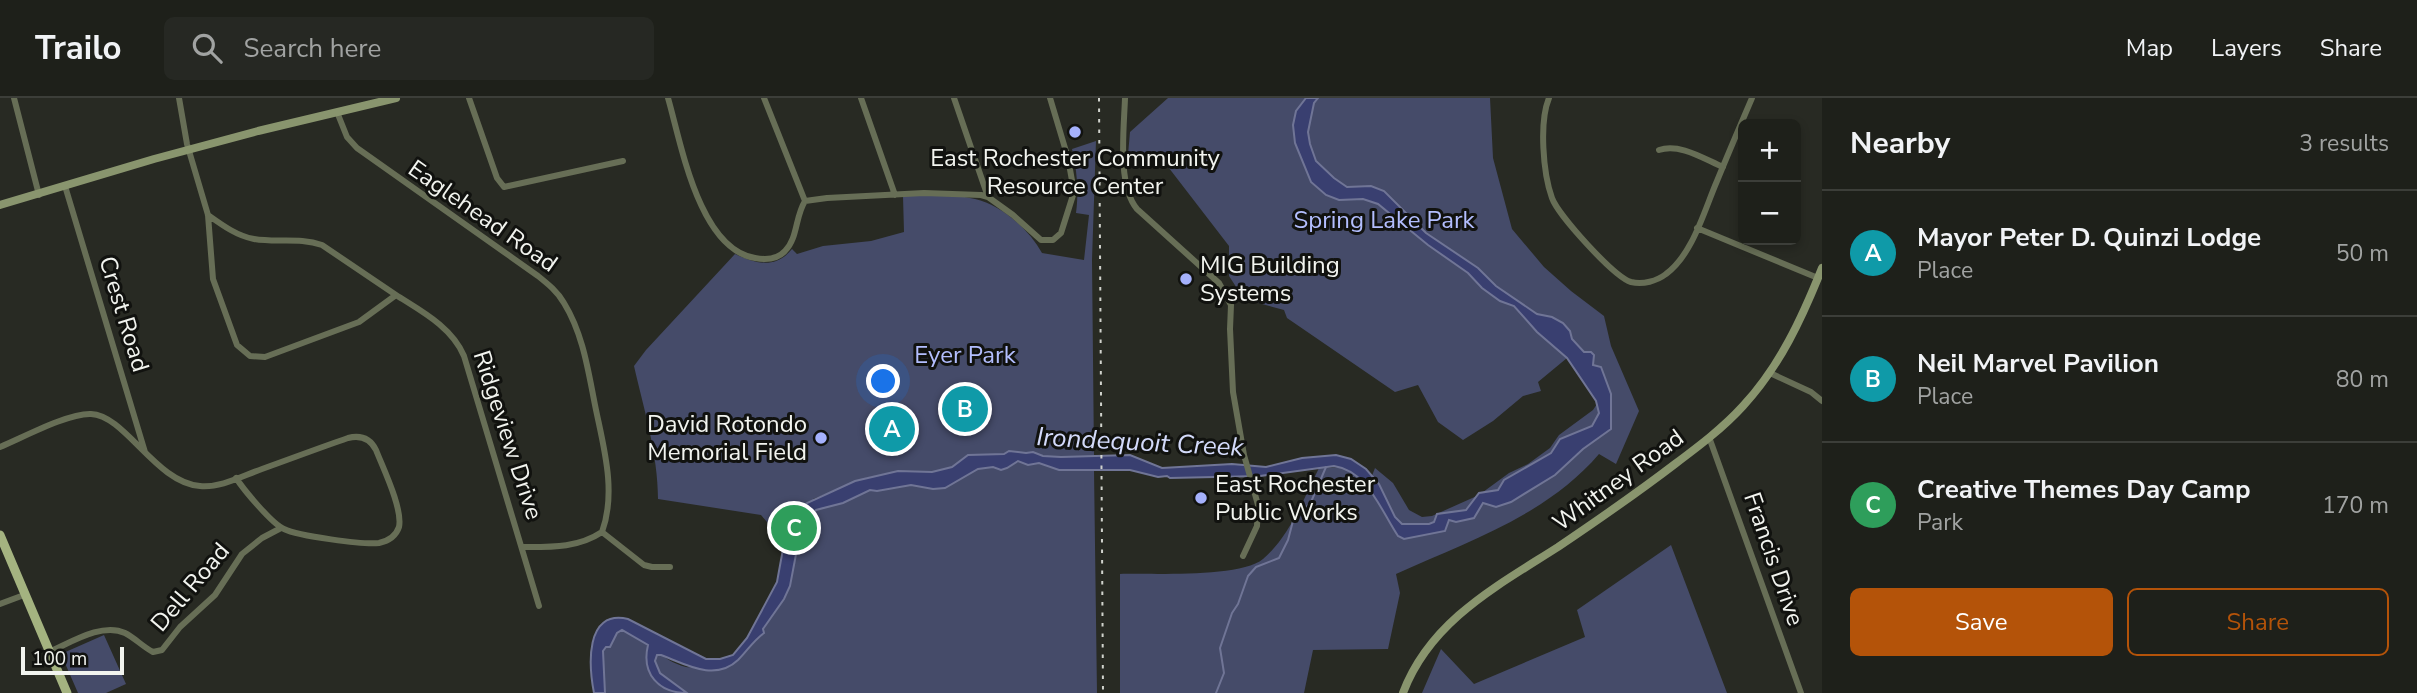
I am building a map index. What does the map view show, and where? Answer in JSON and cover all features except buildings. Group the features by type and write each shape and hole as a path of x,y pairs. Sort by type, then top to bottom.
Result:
{"main road":[{"path":"0,205 189,150 337,112 360,102 396,98"},
{"name":"Whitney Road","path":"1403,693 1417,663 1458,614 1631,497 1709,437 1742,407 1770,373 1799,322 1822,268"},
{"path":"0,535 67,693"}],"street":[{"path":"14,98 39,195"},
{"path":"179,98 189,150 208,215 213,279 237,345 250,356 265,357 359,322 396,295"},
{"path":"469,98 497,178 504,187 623,161"},
{"path":"668,98 702,208 722,239 743,255 751,258 776,258 785,251 791,243 805,201"},
{"path":"764,98 805,201"},
{"path":"861,98 895,195"},
{"path":"954,98 988,197 1046,242 1061,233 1074,192 1068,158 1050,98"},
{"path":"1125,98 1125,183 1129,198 1137,209 1219,283 1230,300 1233,392 1258,505 1257,526 1243,556"},
{"path":"1549,98 1543,125 1546,172 1553,200 1564,217 1619,275 1639,283 1665,275 1679,260 1697,228 1752,98"},
{"name":"Eaglehead Road","path":"337,112 347,137 357,149 538,276 564,303 580,338 607,464 608,505 602,532"},
{"path":"1660,150 1683,150 1723,167"},
{"name":"Crest Road","path":"65,186 146,453"},
{"path":"805,201 955,193 988,197"},
{"name":"Ridgeview Drive","path":"208,215 229,229 254,239 308,241 322,245 442,326 461,349 540,606"},
{"path":"1697,228 1818,278"},
{"path":"1770,373 1822,401"},
{"path":"0,447 60,422 91,414 105,418 167,473 185,483 209,486 353,437 362,437 372,443 398,514 398,528 394,535 382,542 372,543 301,534 282,528 244,490 236,478"},
{"name":"Francis Drive","path":"1709,437 1801,693"},
{"name":"Dell Road","path":"49,652 99,631 111,629 128,635 153,652 162,650 180,627 215,595 242,554 262,538 282,528"},
{"path":"602,532 644,565 670,567"},
{"name":"Ridgeview Drive","path":"523,547 565,547 583,542 602,532"},
{"path":"0,604 24,595"}],"green space":[{"name":"Spring Lake Park","path":"1168,98 1490,98 1493,158 1512,229 1544,267 1604,316 1611,346 1639,411 1616,464 1599,454 1578,476 1530,511 1478,538 1396,574 1400,593 1388,649 1313,650 1304,693 1120,693 1120,574 1216,572 1252,565 1273,550 1289,528 1319,468 1345,467 1368,486 1375,468 1393,483 1409,510 1422,517 1432,516 1479,495 1509,473 1528,464 1550,448 1559,435 1593,410 1601,398 1563,340 1518,309 1537,332 1567,358 1538,382 1541,391 1523,396 1493,421 1463,440 1438,422 1418,385 1395,392 1287,318 1284,310 1244,299 1229,276 1229,246 1162,159 1127,166 1130,132"},
{"name":"Eyer Park","path":"1096,141 1092,260 1094,457 1044,456 1033,452 1009,451 1004,454 968,455 952,467 932,472 898,471 866,478 813,499 816,510 843,503 870,490 911,485 945,488 978,469 1007,469 1018,461 1028,465 1039,463 1059,470 1094,470 1097,693 605,693 603,651 610,647 617,633 622,630 669,660 686,667 741,657 754,640 764,633 763,629 784,599 795,554 761,515 658,499 653,449 634,366 646,350 735,254 765,263 779,260 792,249 797,254 823,246 871,241 904,232 903,196 957,196 985,202 1013,219 1030,235 1042,253 1084,260 1089,215 1076,213 1077,181 1072,149"},
{"path":"1671,545 1727,693 1422,693 1441,649 1474,684 1585,637 1577,610"},
{"path":"104,635 126,684 106,693 78,693 61,654"}],"shaded area":[{"path":"1306,98 1318,98 1314,103 1308,132 1310,144 1316,161 1334,178 1347,187 1371,186 1384,191 1426,233 1478,268 1496,286 1537,314 1563,323 1584,352 1594,355 1593,365 1601,367 1611,394 1611,429 1583,449 1555,475 1511,502 1496,507 1483,503 1474,518 1456,522 1449,520 1445,531 1404,539 1398,536 1365,484 1346,469 1334,466 1260,476 1170,478 1130,470 1059,470 1039,463 1028,465 1018,461 1001,470 993,467 978,469 945,488 911,485 870,490 843,503 816,510 801,528 790,586 784,599 763,629 764,633 738,660 720,670 710,670 657,655 655,661 660,673 687,693 668,690 654,680 650,673 647,665 648,645 622,630 617,633 610,647 603,651 605,693 594,693 591,669 593,642 603,623 614,618 628,619 706,659 733,655 747,638 777,582 791,518 807,503 855,481 898,471 932,472 952,467 968,455 1004,454 1009,451 1061,457 1130,455 1162,468 1232,464 1266,467 1302,458 1336,455 1351,459 1366,469 1379,484 1395,517 1402,524 1429,524 1434,522 1437,514 1466,510 1479,493 1498,490 1504,480 1551,453 1560,439 1592,426 1599,413 1596,401 1567,358 1537,332 1514,306 1500,301 1482,288 1468,273 1428,245 1378,204 1363,199 1339,200 1326,195 1311,182 1295,143 1293,125 1296,111"}],"waterway":[{"path":"1216,693 1224,673 1220,648 1248,576 1256,567 1279,558 1293,521 1311,502 1326,467"}],"railway":[{"path":"1099,98 1103,693"}],"place":[{"name":"East Rochester Community Resource Center","path":"1075,132"},
{"name":"MIG Building Systems","path":"1186,279"},
{"name":"Neil Marvel Pavilion","path":"965,409"},
{"name":"Mayor Peter D. Quinzi Lodge","path":"892,429"},
{"name":"David Rotondo Memorial Field","path":"821,438"},
{"name":"East Rochester Public Works","path":"1201,498"},
{"name":"Creative Themes Day Camp","path":"794,528"}],"water label":[{"name":"Irondequoit Creek","path":"1140,442"}]}
